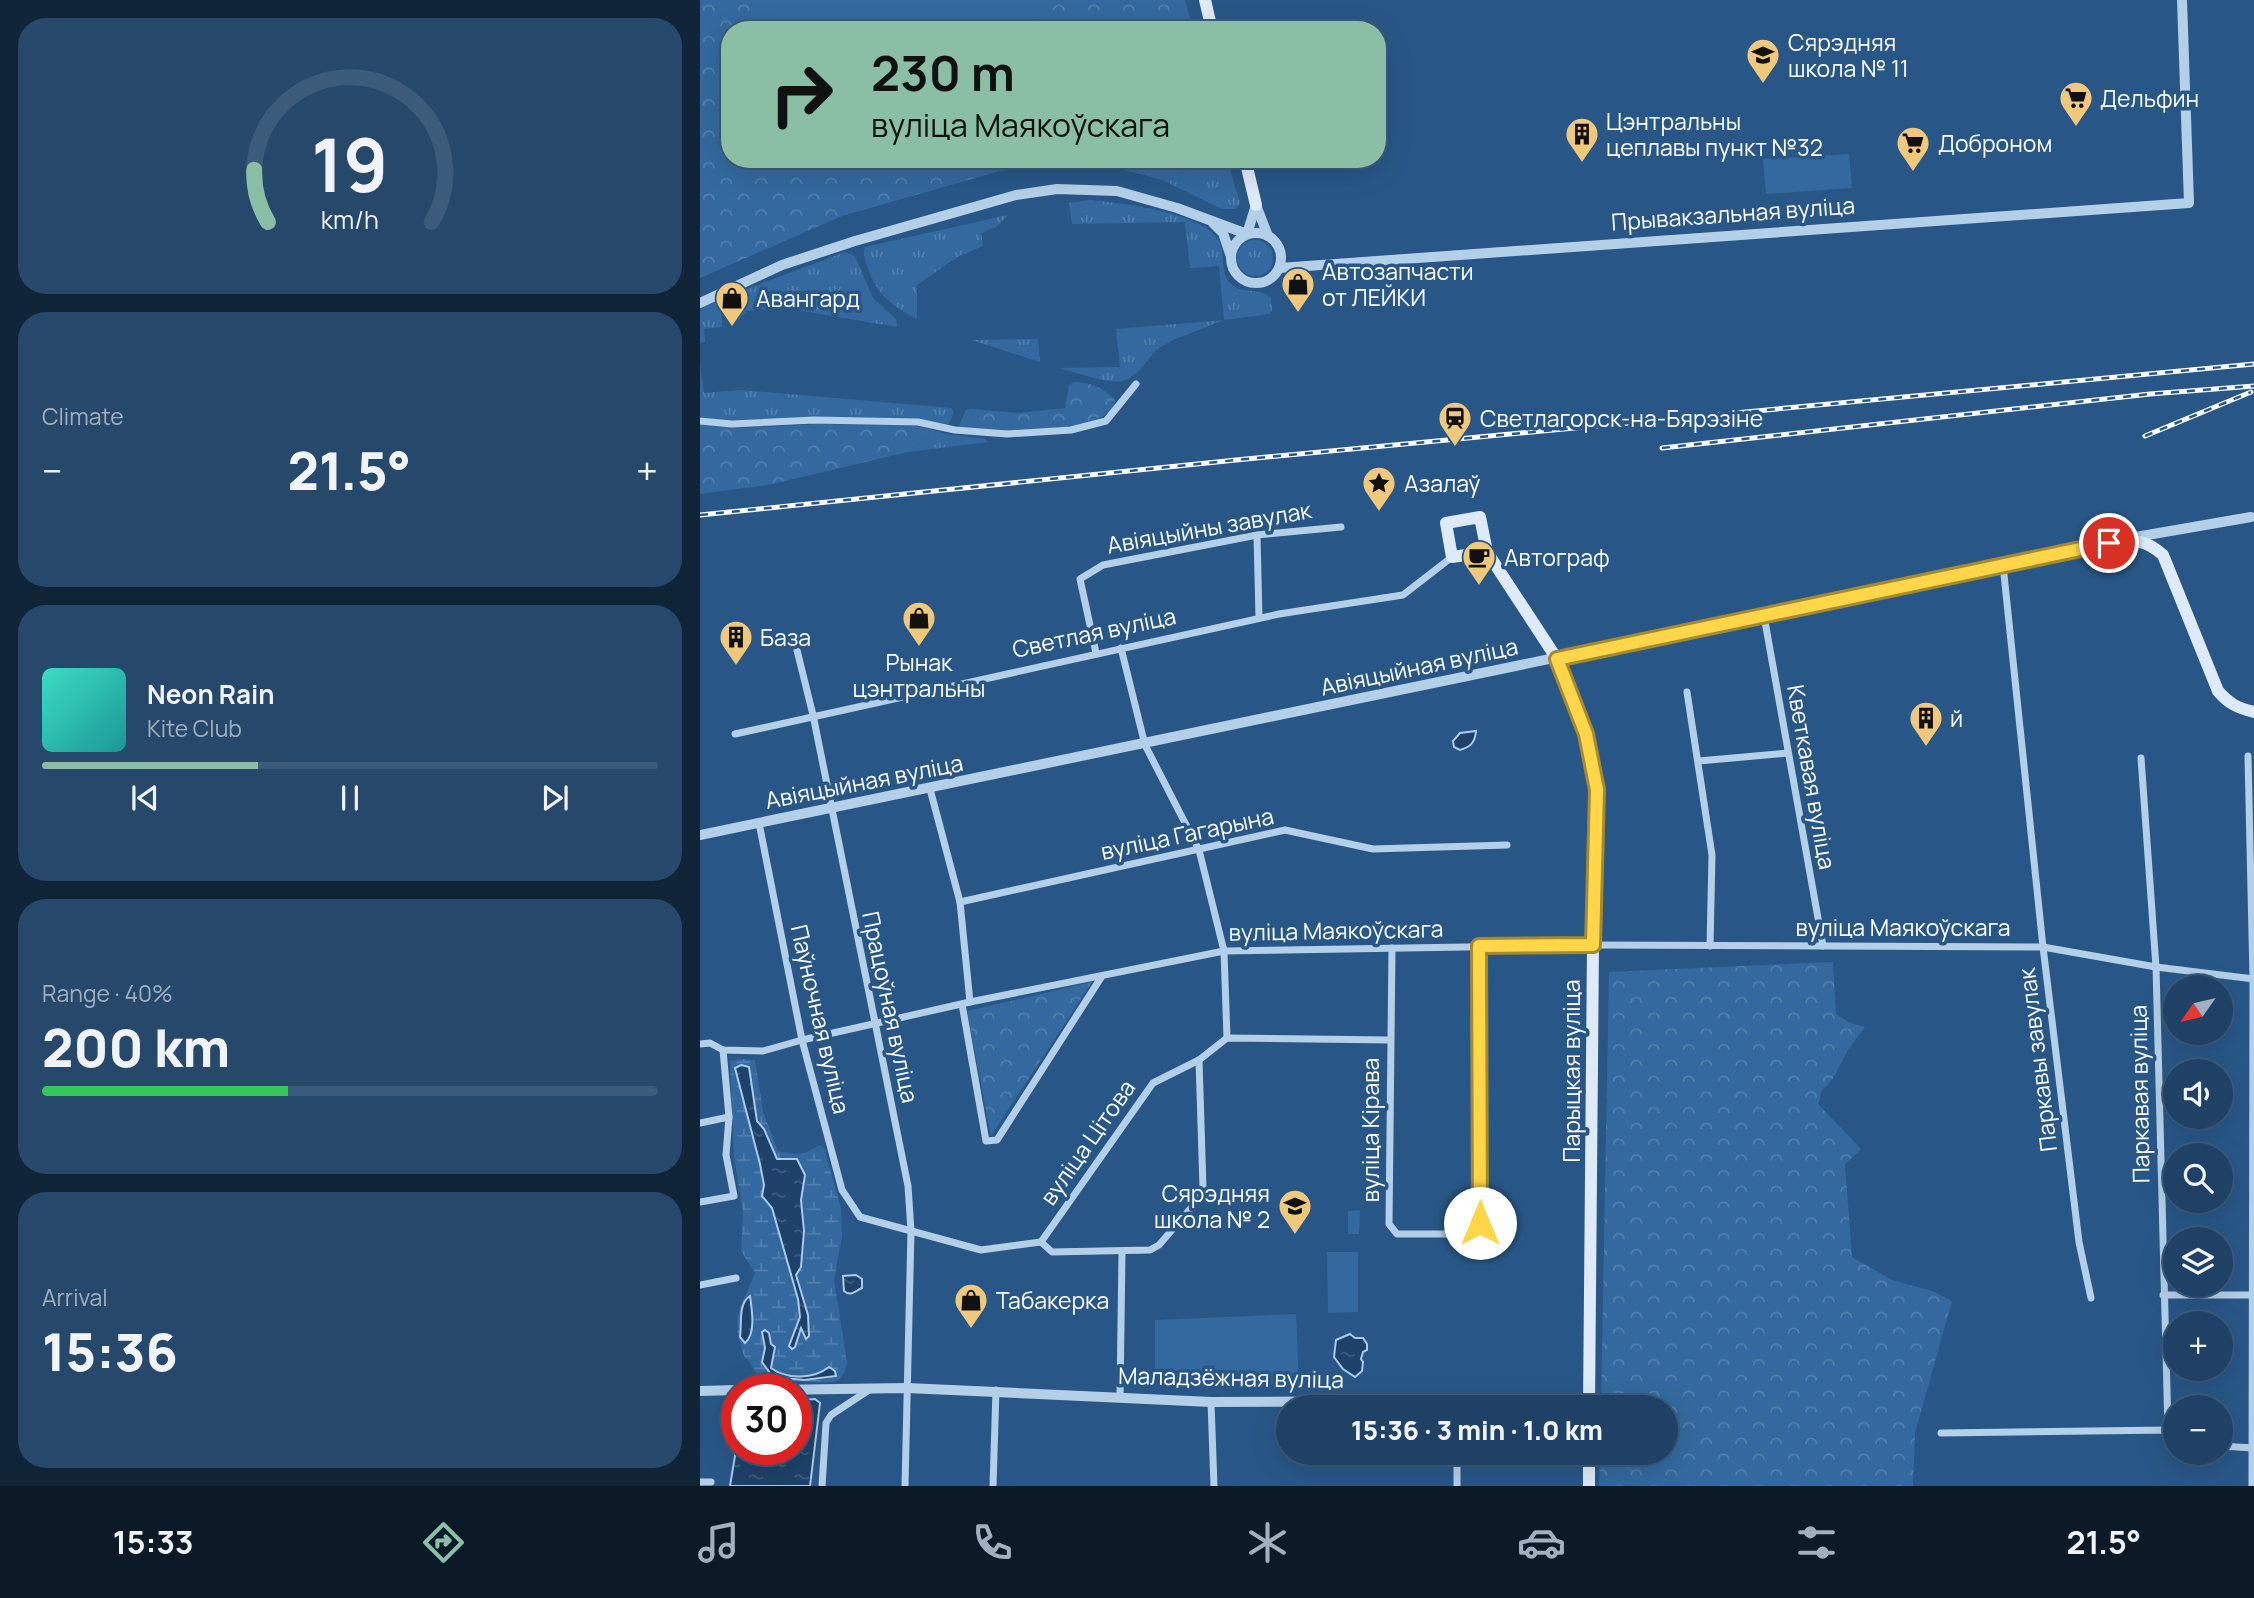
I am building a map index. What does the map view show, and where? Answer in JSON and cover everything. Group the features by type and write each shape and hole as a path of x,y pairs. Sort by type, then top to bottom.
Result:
{"main road":[{"path":"1205,0 1210,21"},
{"path":"1247,168 1256,205"},
{"path":"1452,557 1446,523 1480,517 1487,552 1557,659"},
{"name":"Авіяцыйная вуліца","path":"2109,543 2132,540 2151,544 2163,555 2218,691 2237,708 2254,712"},
{"name":"Светлая вуліца","path":"1452,557 1487,552"},
{"name":"Парыцкая вуліца","path":"1557,659 1586,734 1597,790 1589,1395"},
{"path":"1589,1465 1589,1486"}],"street":[{"name":"Прывакзальная вуліца","path":"1279,268 2189,203 2182,0"},
{"path":"700,303 782,265 855,241 1016,195 1057,190 1117,191 1177,208 1205,218 1247,234 1262,233 1279,246 1279,268 1270,279 1257,284 1237,276 1223,233 1205,218"},
{"path":"1230,255 1236,242 1247,234 1256,205"},
{"path":"1256,205 1268,236"},
{"path":"700,421 732,424 814,420 918,422 955,430 1007,434 1071,430 1106,421 1136,384"},
{"path":"2109,543 2251,517"},
{"name":"Авіяцыйны завулак","path":"1096,653 1080,579 1103,565 1257,535 1341,527"},
{"path":"1257,535 1259,618"},
{"name":"Авіяцыйная вуліца","path":"700,835 1145,745 2109,543"},
{"name":"Светлая вуліца","path":"735,734 1259,618 1403,595 1452,557"},
{"name":"Паркавы завулак","path":"2003,565 2043,947 2079,1242 2091,1298"},
{"name":"Кветкавая вуліца","path":"1764,615 1823,946"},
{"name":"Працоўная вуліца","path":"794,638 813,715 908,1186 911,1231 905,1486"},
{"path":"1121,648 1145,745 1199,850 1224,951 1227,1038 1389,1040"},
{"path":"1687,692 1712,855 1710,946"},
{"path":"1699,761 1788,753"},
{"path":"2248,756 2254,979 2252,1486"},
{"name":"Паркавая вуліца","path":"2141,758 2156,967 2163,1295"},
{"path":"930,789 960,902 966,1003 986,1141 997,1140 1102,976"},
{"name":"Паўночная вуліца","path":"759,823 803,1040 842,1190 860,1217 911,1231"},
{"name":"вуліца Гагарына","path":"960,902 1285,830 1373,849 1507,845"},
{"name":"вуліца Маякоўскага","path":"700,1044 710,1043 723,1050 763,1051 966,1003 1224,951 1593,945 2043,947 2156,967 2254,979"},
{"name":"вуліца Кірава","path":"1392,948 1389,1224 1397,1234 1474,1234 1480,1223 1479,946"},
{"name":"вуліца Цітова","path":"1041,1242 1153,1083 1199,1060 1227,1038"},
{"path":"700,1202 734,1196 726,1155 729,1117 723,1050"},
{"path":"911,1231 981,1250 1041,1242 1052,1252 1122,1252 1150,1250 1159,1245 1191,1208 1203,1188 1199,1060"},
{"path":"700,1123 729,1117"},
{"path":"1120,1397 1122,1252"},
{"path":"700,1285 736,1278"},
{"path":"2233,1295 2253,1295"},
{"name":"Паркавая вуліца","path":"2163,1297 2167,1395"},
{"path":"822,1486 826,1423 831,1415 873,1387"},
{"name":"Маладзёжная вуліца","path":"812,1389 873,1387 996,1390 1211,1402 1276,1403"},
{"path":"700,1391 721,1390"},
{"path":"993,1486 996,1390"},
{"path":"1211,1402 1214,1486"},
{"path":"1941,1433 2163,1430"},
{"path":"2233,1447 2253,1448"},
{"path":"1457,1465 1457,1486"},
{"path":"700,1482 711,1482"}],"green space":[{"path":"700,0 755,0 803,21 721,21 721,168 1022,168 1000,171 842,216 700,278"},
{"path":"748,0 1062,0 1032,21 762,21"},
{"path":"1015,0 1185,0 1191,21 985,21"},
{"path":"1849,154 1852,188 1766,194 1763,159"},
{"path":"1102,168 1190,168 1162,180 1121,169"},
{"path":"1190,168 1230,168 1240,203 1236,209 1222,209 1162,180"},
{"path":"1090,200 1159,210 1195,222 1209,230 1220,244 1227,279 1241,289 1267,295 1271,298 1272,311 1269,314 1224,320 1219,266 1190,268 1185,222 1072,224 1069,203"},
{"path":"1008,215 996,227 981,233 983,246 957,257 917,285 917,319 885,297 874,282 864,256 865,247"},
{"path":"1255,240 1267,246 1273,258 1267,270 1255,276 1243,270 1237,258 1243,246"},
{"path":"845,252 855,256 873,298 896,319 897,327 785,308 746,311 739,320 738,310 730,310 728,298 731,295"},
{"path":"718,301 721,306 722,327 704,329 705,342 700,343 700,309"},
{"path":"1224,320 1173,340 1156,350 1139,371 1118,382 1060,368 1120,367 1116,329"},
{"path":"1038,339 1040,362 972,340"},
{"path":"700,364 704,393 741,390 951,408 954,412 949,424 859,417 728,420 700,417"},
{"path":"1074,382 1085,383 1106,392 1115,400 1112,411 1078,425 1040,431 964,429 959,425 966,410 972,409 1018,413 1065,408 1069,385"},
{"path":"700,424 742,428 820,424 919,426 931,429 928,436 908,452 768,485 700,494"},
{"path":"931,429 945,434 985,439 988,442 908,452 928,436"},
{"path":"1833,962 1836,1014 1848,1022 1865,1027 1848,1050 1832,1080 1822,1090 1818,1104 1861,1149 1845,1164 1852,1257 1892,1280 1932,1291 1952,1301 1915,1433 1913,1486 1599,1486 1600,1465 1678,1465 1678,1395 1601,1395 1609,972"},
{"path":"1092,982 991,1136 967,1011"},
{"path":"755,1060 763,1112 778,1151 800,1154 819,1145 824,1148 841,1208 842,1237 834,1280 847,1363 839,1380 812,1382 812,1380 827,1379 829,1367 810,1374 785,1374 771,1368 775,1347 765,1330 762,1333 765,1348 763,1359 771,1374 756,1374 745,1358 740,1344 737,1322 738,1314 741,1306 755,1273 741,1251 743,1212 734,1157 730,1061","holes":["735,1067 751,1080 759,1121 777,1159 797,1159 800,1167 804,1250 796,1274 808,1315 809,1336 801,1327 795,1346 789,1346 800,1317 798,1299 772,1208 762,1196 764,1185 760,1164","742,1304 751,1305 751,1335 745,1342 740,1338"]},
{"path":"1360,1210 1359,1234 1348,1234 1348,1211"},
{"path":"1327,1252 1358,1252 1358,1312 1328,1313"},
{"path":"1296,1314 1299,1384 1155,1384 1155,1320"}],"water":[{"path":"1476,731 1469,746 1460,750 1454,747 1453,741 1460,733"},
{"path":"741,1065 749,1067 757,1121 764,1129 777,1159 797,1159 805,1175 801,1200 804,1231 801,1267 796,1275 808,1315 809,1336 806,1339 801,1328 792,1349 789,1346 800,1317 798,1299 772,1208 762,1196 764,1185 760,1164 735,1068"},
{"path":"856,1275 862,1279 862,1288 846,1293 843,1276"},
{"path":"750,1296 752,1328 745,1343 740,1337 741,1314 746,1299"},
{"path":"765,1330 769,1333 771,1344 775,1347 771,1368 782,1374 771,1374 762,1362 765,1348 762,1332"},
{"path":"1350,1334 1355,1338 1363,1338 1367,1344 1367,1350 1363,1352 1361,1359 1362,1371 1355,1377 1343,1369 1334,1357 1336,1340"},
{"path":"829,1367 835,1371 836,1376 812,1379 812,1375"},
{"path":"812,1399 820,1403 810,1486 730,1486 734,1465 812,1465"}],"railway":[{"path":"700,515 1246,459 2254,364"},
{"path":"1662,448 2150,394 2254,386"},
{"path":"2145,436 2251,392"}],"place":[{"name":"Сярэдняя школа № 11","path":"1763,85"},
{"name":"Дельфин","path":"2076,128"},
{"name":"Цэнтральны цеплавы пункт №32","path":"1582,164"},
{"name":"Доброном","path":"1913,173"},
{"name":"Автозапчасти от ЛЕЙКИ","path":"1298,314"},
{"name":"Авангард","path":"732,328"},
{"name":"Светлагорск-на-Бярэзіне","path":"1455,448"},
{"name":"Азалаў","path":"1379,513"},
{"name":"Автограф","path":"1479,587"},
{"name":"Рынак цэнтральны","path":"919,648"},
{"name":"База","path":"736,667"},
{"name":"й","path":"1926,748"},
{"name":"Сярэдняя школа № 2","path":"1295,1236"},
{"name":"Табакерка","path":"971,1330"}],"route":[{"path":"1480,1223 1479,946 1593,945 1597,790 1586,734 1557,659 2109,543"}]}
